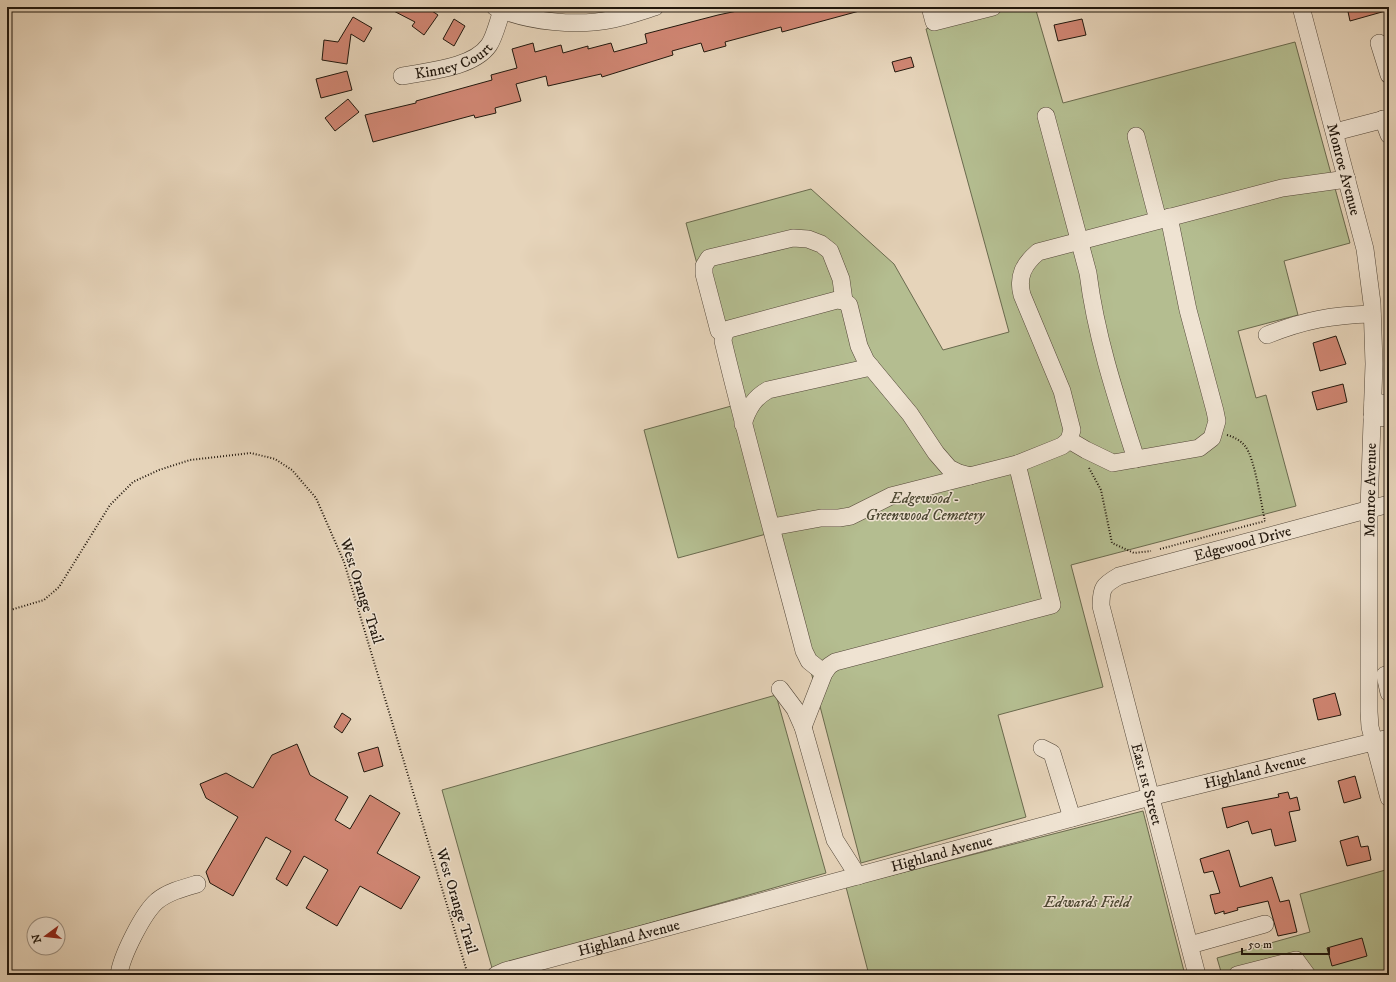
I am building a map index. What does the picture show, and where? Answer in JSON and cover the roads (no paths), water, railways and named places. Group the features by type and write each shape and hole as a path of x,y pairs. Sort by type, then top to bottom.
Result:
{"street":[{"path":"499,9 545,21 574,23 613,20 655,7"},
{"path":"932,15 993,7"},
{"name":"Monroe Avenue","path":"1301,7 1365,248 1372,314 1378,408 1369,509 1369,712 1381,740 1389,798"},
{"name":"Kinney Court","path":"402,76 459,64 475,58 489,45 499,9"},
{"path":"1378,43 1389,75"},
{"path":"1046,116 1088,273 1091,300 1103,355 1136,459"},
{"path":"1334,132 1387,124"},
{"path":"1069,440 1113,463 1199,448 1212,438 1217,421 1163,218 1136,136"},
{"path":"772,527 821,518 851,516 891,496 1017,464 1062,446 1069,440 1072,430 1062,391 1022,295 1019,284 1021,271 1030,259 1038,252 1282,188 1347,179"},
{"path":"724,334 719,331 704,274 704,266 709,258 793,238 808,239 821,244 830,251 841,279 844,301"},
{"path":"824,673 809,661 804,651 772,527 743,424 723,341 724,334 729,329 736,327 837,300 844,301 849,306 859,346 871,367 910,414 936,453 949,468 970,476"},
{"path":"1267,335 1293,325 1315,319 1334,316 1372,314"},
{"path":"743,424 747,411 754,400 768,390 871,367"},
{"path":"1378,408 1389,418"},
{"path":"803,727 824,673 829,666 835,662 1052,605 1017,464"},
{"name":"Edgewood Drive","path":"1101,591 1107,582 1119,576 1266,528 1389,504"},
{"name":"East 1st Street","path":"1101,591 1101,606 1197,975"},
{"path":"1385,675 1389,693"},
{"path":"780,688 795,709 803,727 835,840 858,876"},
{"name":"Highland Avenue","path":"496,975 505,971 1072,818 1381,740"},
{"path":"1042,748 1052,753 1072,818"},
{"path":"119,975 120,968 135,932 156,901 177,890 197,884"},
{"path":"1190,946 1265,924"},
{"path":"1238,975 1296,960 1307,975"}],"park label":[{"name":"Edgewood - Greenwood Cemetery","path":"925,506"},
{"name":"Edwards Field","path":"1087,902"}]}
